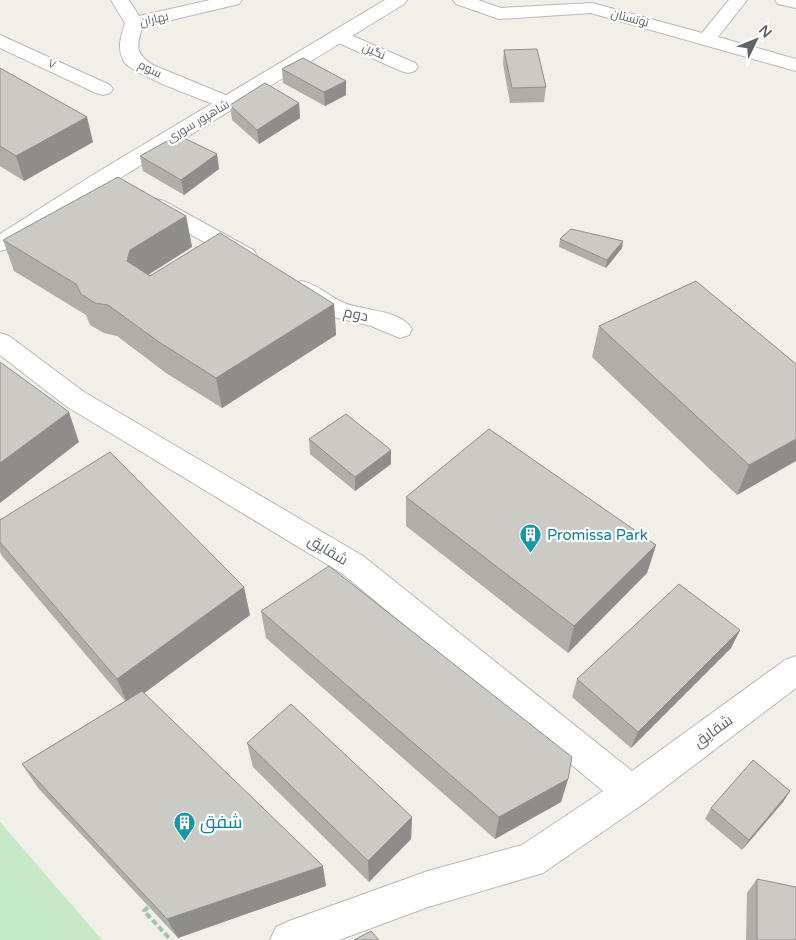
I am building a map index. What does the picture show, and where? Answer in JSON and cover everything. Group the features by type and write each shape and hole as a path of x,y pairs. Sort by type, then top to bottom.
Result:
{"street":[{"path":"120,0 134,23"},
{"name":"بهاران","path":"134,23 233,0"},
{"name":"شاهپور سوری","path":"0,244 104,178 398,0"},
{"name":"توتستان","path":"462,0 499,14 592,8 796,65"},
{"path":"707,40 738,0"},
{"path":"784,0 796,3"},
{"name":"سوم","path":"134,23 128,46 133,61 146,69 228,103"},
{"name":"نگین","path":"340,36 408,67"},
{"name":"۷","path":"0,41 103,89"},
{"name":"دوم","path":"104,178 274,272 338,310 378,319 400,330"},
{"name":"شقایق","path":"0,342 75,399 353,565 631,792"},
{"name":"شقایق","path":"289,940 428,889 530,860 631,792 796,670"}],"path":[{"path":"148,907 144,911 171,940"}],"green space":[{"path":"0,822 102,940 0,940"}],"building":[{"path":"537,49 546,87 512,88 504,50"},
{"path":"303,58 346,81 324,92 282,69"},
{"path":"0,68 87,117 16,156 0,146"},
{"path":"265,83 299,103 257,130 230,105"},
{"path":"178,135 217,154 181,180 140,156"},
{"path":"118,177 186,216 130,250 127,261 150,276 220,233 334,304 216,378 159,342 108,305 95,303 81,294 76,284 3,240"},
{"path":"571,229 623,241 607,260 560,239"},
{"path":"696,281 796,364 796,439 749,465 599,326"},
{"path":"0,362 69,412 0,463"},
{"path":"346,414 391,450 355,477 309,439"},
{"name":"Promissa Park","path":"489,429 656,545 574,626 406,497"},
{"path":"110,452 244,587 117,679 0,542 0,520"},
{"path":"329,566 572,757 568,779 499,817 261,611"},
{"path":"679,584 740,630 638,732 577,679"},
{"name":"شفق","path":"142,691 323,866 167,919 22,764"},
{"path":"291,704 412,817 368,861 247,743"},
{"path":"753,760 790,791 749,840 711,808"},
{"path":"757,879 796,887 796,940 757,940"},
{"path":"371,931 379,940 354,940"}],"place":[{"name":"Promissa Park","path":"531,554"},
{"name":"شفق","path":"184,841"}]}
